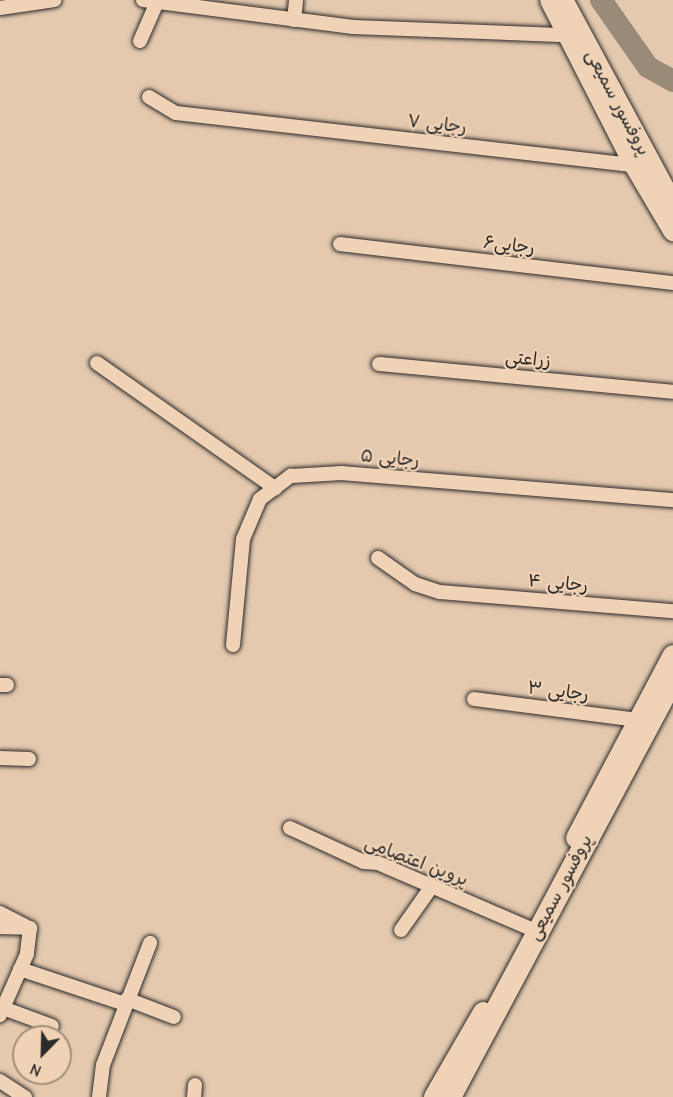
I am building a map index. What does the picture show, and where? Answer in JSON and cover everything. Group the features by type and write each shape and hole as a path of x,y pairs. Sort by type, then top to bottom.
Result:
{"main road":[{"path":"550,0 634,165 673,231"},
{"name":"پروفسور سمیعی","path":"562,0 673,206"},
{"path":"435,1097 529,928 673,655"},
{"name":"پروفسور سمیعی","path":"450,1097 673,679"}],"street":[{"path":"0,8 54,0"},
{"path":"294,20 296,0"},
{"path":"140,41 150,1 353,27 566,35"},
{"name":"رجایی ۷","path":"149,97 176,113 634,165"},
{"name":"رجایی۶","path":"340,244 673,283"},
{"path":"98,363 275,488"},
{"name":"زراعتی","path":"379,364 673,392"},
{"name":"رجایی ۵","path":"234,645 243,539 260,499 291,476 342,473 673,500"},
{"name":"رجایی ۴","path":"378,558 415,584 440,592 673,611"},
{"name":"رجایی ۳","path":"474,699 637,720"},
{"path":"0,758 29,759"},
{"name":"پروین اعتصامی","path":"290,828 364,862 378,863 529,928"},
{"path":"401,930 432,886"},
{"path":"0,913 30,928"},
{"path":"0,927 30,928"},
{"path":"30,928 27,954 1,1011 49,1025"},
{"path":"99,1097 103,1065 150,943"},
{"path":"20,969 174,1017"},
{"path":"0,1081 25,1097"}],"waterway":[{"path":"601,0 648,67 673,81"}]}
